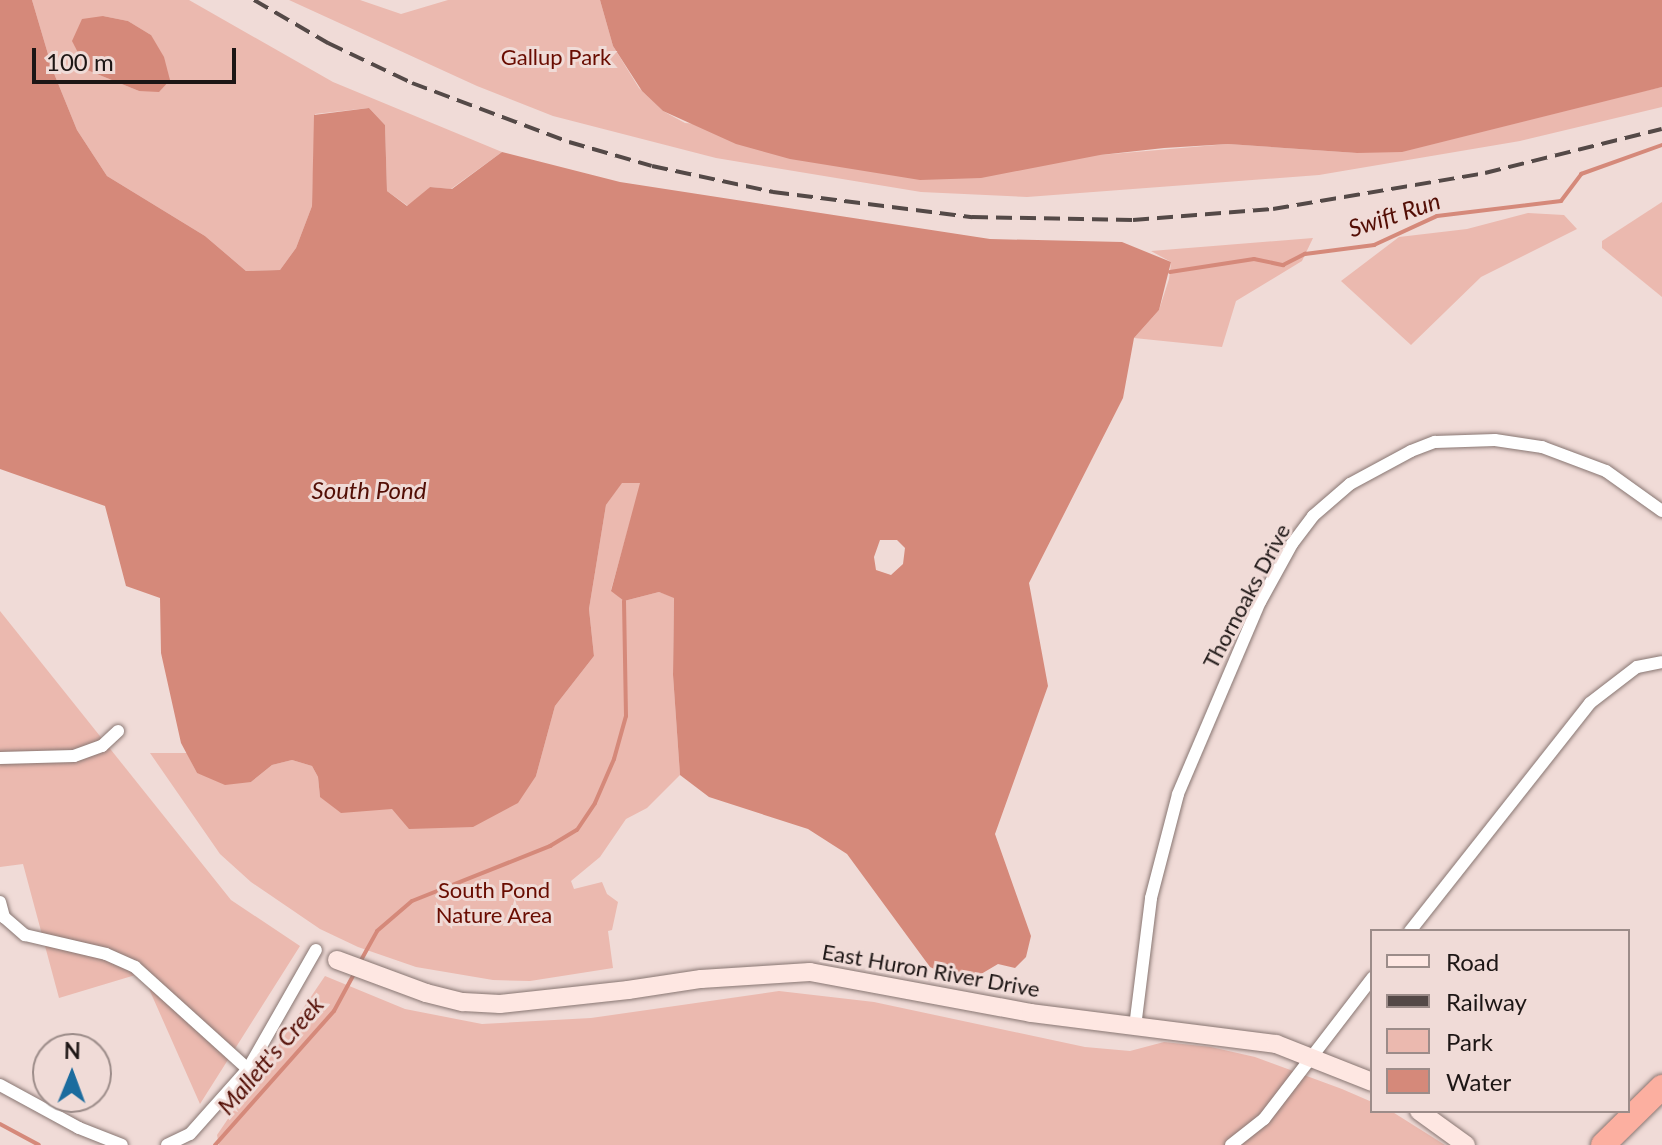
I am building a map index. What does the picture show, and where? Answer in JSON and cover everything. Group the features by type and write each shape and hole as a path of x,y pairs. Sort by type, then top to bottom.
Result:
{"highway":[{"path":"1603,1145 1662,1087"}],"main road":[{"name":"East Huron River Drive","path":"337,960 367,974 463,1002 500,1004 701,979 810,972 1031,1013 1276,1044 1370,1081"},
{"path":"1422,1113 1466,1145"}],"street":[{"name":"Thornoaks Drive","path":"1135,1027 1151,898 1178,794 1223,682 1260,602 1292,544 1313,516 1350,484 1411,451 1435,442 1495,440 1542,447 1593,466 1635,490 1662,511"},
{"path":"1412,929 1590,703 1637,667 1662,662"},
{"path":"0,758 74,756 102,746 118,731"},
{"path":"0,902 4,917 25,935 106,954 135,967 248,1069"},
{"path":"167,1145 190,1134 248,1069 316,950"},
{"path":"1231,1145 1264,1119 1370,981"},
{"path":"0,1085 79,1128 122,1145"}],"green space":[{"path":"32,0 189,0 333,82 502,152 451,189 430,187 408,206 387,191 385,125 369,108 315,114 312,206 296,248 280,270 246,271 205,236 107,176 77,130 53,71","holes":["103,16 128,21 151,35 139,91 87,70"]},
{"name":"Gallup Park","path":"289,0 360,0 401,14 448,0 600,0 613,46 639,88 663,111 685,123 1100,155 1228,144 1357,153 1662,87 1662,107 1520,141 1319,175 1027,197 921,192 716,158 553,116 477,86"},
{"path":"1662,202 1662,297 1602,248 1602,241"},
{"path":"1528,213 1564,215 1577,229 1481,277 1411,345 1341,281 1399,237 1467,229"},
{"path":"1313,238 1302,261 1236,301 1222,347 1134,338 1159,310 1169,279 1171,262 1151,251"},
{"name":"South Pond Nature Area","path":"622,482 641,483 611,590 624,601 659,592 674,597 673,675 680,775 647,808 626,819 600,857 571,881 574,889 602,882 607,894 618,902 612,930 608,931 613,968 530,981 493,980 416,967 358,947 320,929 251,882 220,854 150,753 187,753 197,773 251,782 272,765 292,760 312,766 318,777 320,797 536,776 555,706 594,656 589,609 606,505"},
{"path":"0,611 231,900 300,946 200,1104 142,973 59,998 23,864 0,867"},
{"path":"325,976 405,1009 482,1024 591,1018 779,991 874,1002 1085,1047 1130,1051 1164,1042 1211,1047 1255,1057 1342,1089 1370,1101 1370,1113 1394,1113 1445,1145 219,1145 217,1135"}],"water":[{"name":"South Pond","path":"0,0 32,0 53,71 77,130 107,176 205,236 246,271 280,270 296,248 312,206 314,115 369,108 385,125 387,191 407,206 430,187 452,189 502,152 620,182 990,239 1122,242 1171,262 1159,310 1134,338 1123,398 1029,583 1048,686 995,834 1031,936 1026,957 1015,968 998,964 976,977 945,974 930,967 847,854 808,829 709,797 680,775 673,675 674,598 659,592 624,601 611,591 640,483 622,483 606,505 589,609 594,656 555,706 536,776 518,803 473,827 409,829 392,809 341,813 320,797 318,777 312,766 292,760 272,765 251,782 225,785 197,773 181,743 161,653 160,598 126,586 105,506 0,469","holes":["880,540 897,540 905,548 903,564 891,575 876,570 874,557"]},
{"path":"600,0 1662,0 1662,87 1402,152 1357,153 1228,144 1100,155 981,178 920,180 790,159 736,144 663,111 642,91 613,46"},
{"path":"103,16 128,21 151,35 164,57 170,80 159,92 139,91 87,70 72,41 82,19"}],"waterway":[{"name":"Swift Run","path":"1170,272 1254,259 1283,265 1305,254 1374,245 1437,216 1561,201 1581,174 1662,145"},
{"name":"Mallett's Creek","path":"360,962 377,931 412,901 550,846 577,830 595,803 614,759 626,716 624,601"},
{"name":"Mallett's Creek","path":"215,1145 334,1011 354,974"},
{"name":"Mallett's Creek","path":"0,1124 39,1145"}],"railway":[{"path":"254,0 328,43 412,83 569,142 652,166 773,192 972,217 1133,220 1273,209 1485,173 1662,129"}]}
